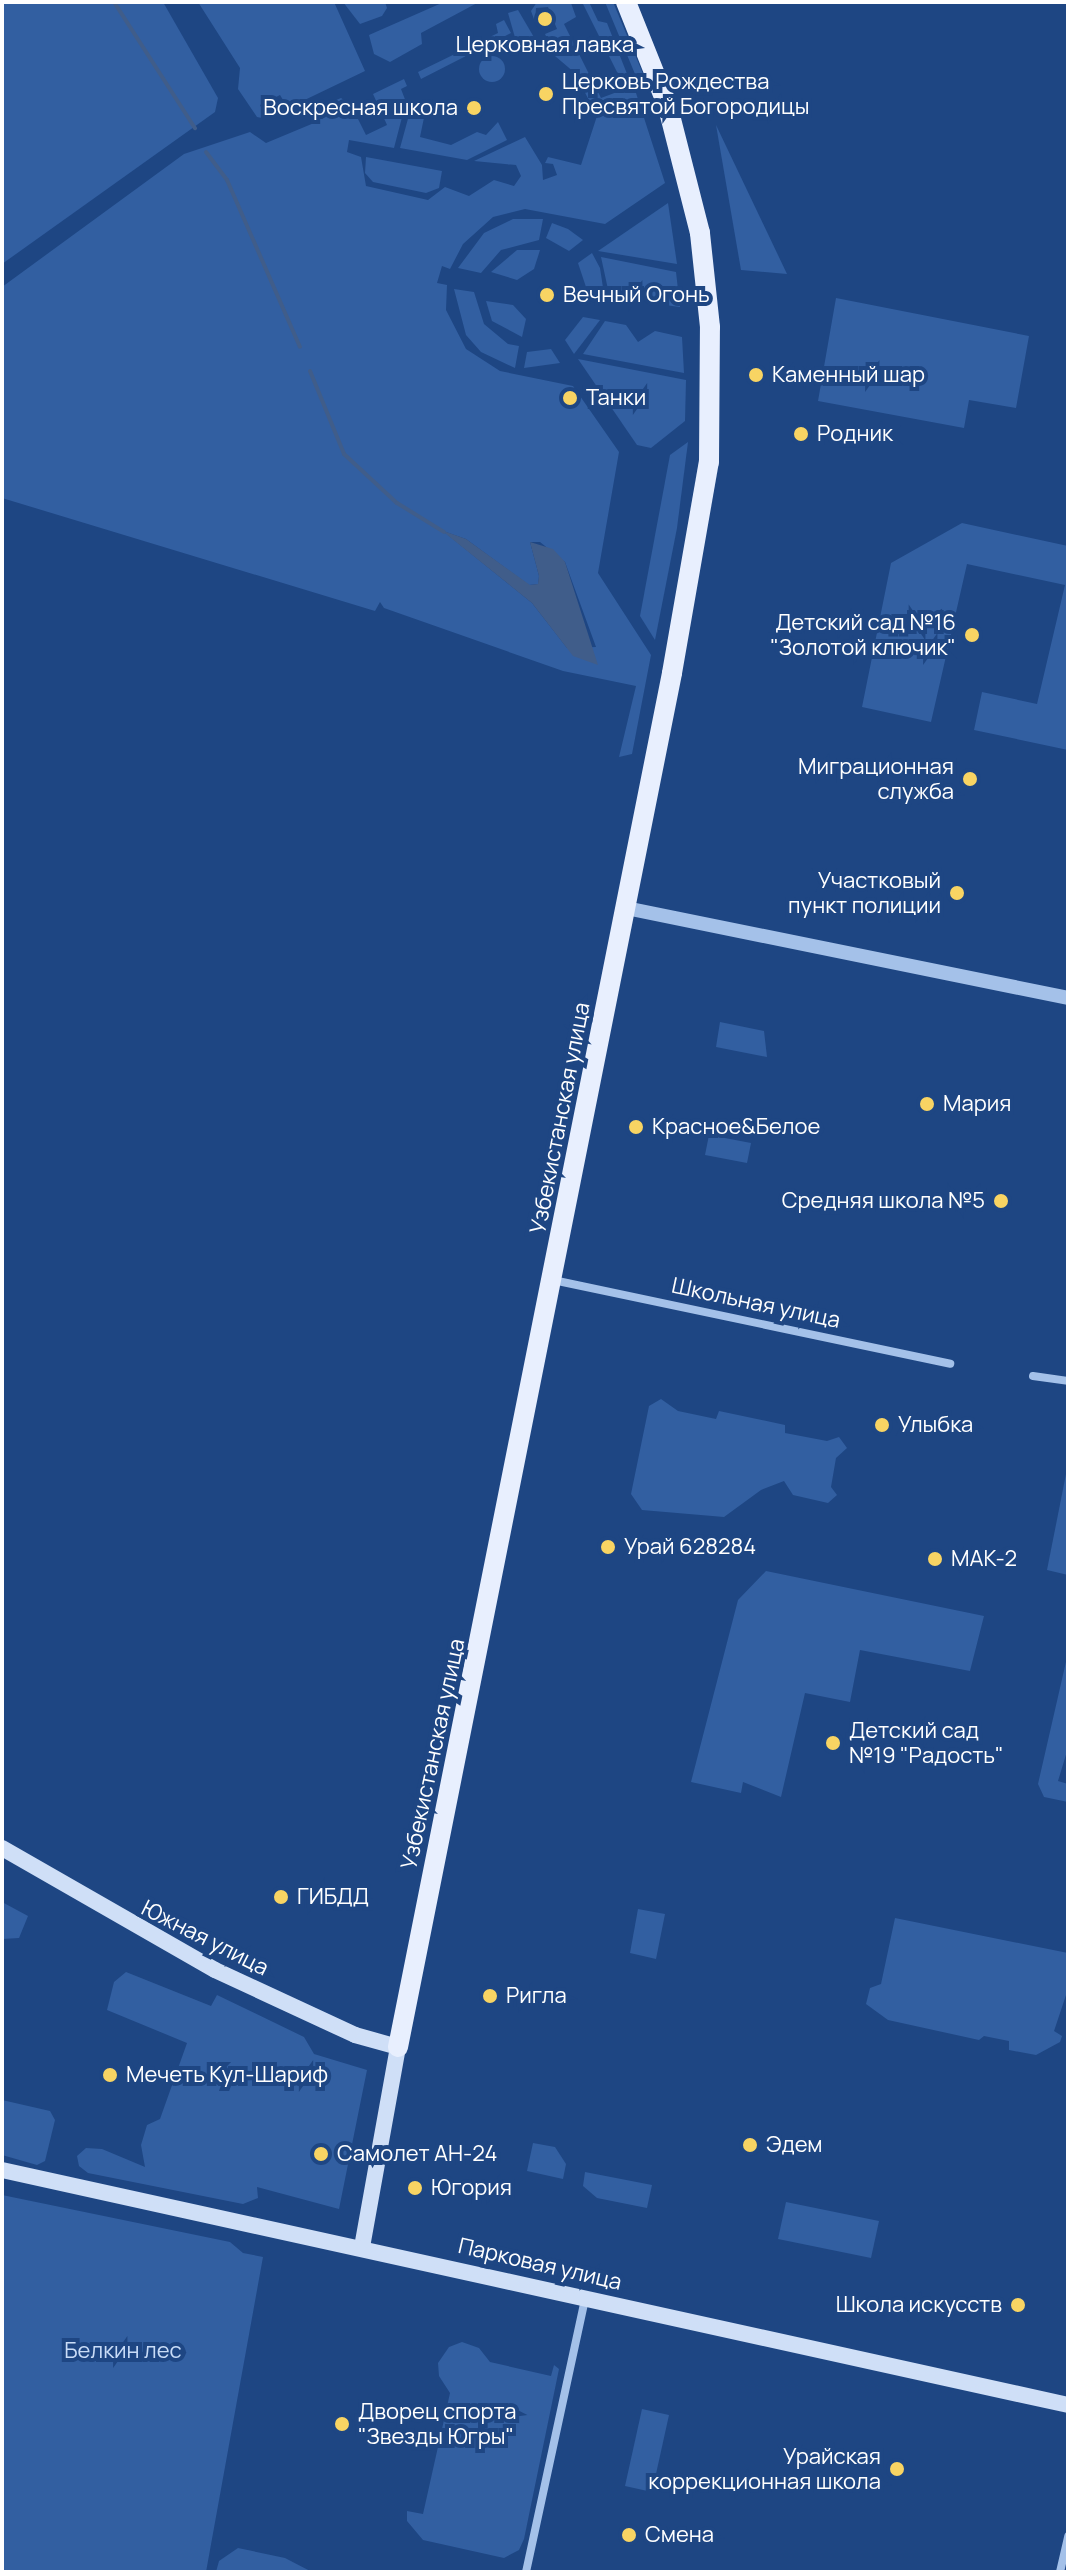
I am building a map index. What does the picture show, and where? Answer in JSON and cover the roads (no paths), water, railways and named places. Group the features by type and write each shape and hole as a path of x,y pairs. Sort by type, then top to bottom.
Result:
{"main road":[{"name":"Узбекистанская улица","path":"362,2247 398,2047 698,540 712,403 700,233 660,82 626,2"},
{"name":"Южная улица","path":"2,1848 215,1970 355,2035 398,2047"},
{"name":"Парковая улица","path":"2,2170 585,2296 1068,2405"}],"street":[{"path":"626,908 1068,998"},
{"name":"Школьная улица","path":"553,1280 950,1364"},
{"path":"1033,1376 1068,1381"},
{"path":"526,2572 585,2296"},
{"path":"1060,2572 1068,2536"}],"waterway":[{"path":"114,2 195,128"},
{"path":"206,152 227,180 300,347"},
{"path":"310,371 344,454 397,503 444,532"}],"place":[{"name":"Церковная лавка","path":"545,19"},
{"name":"Церковь Рождества Пресвятой Богородицы","path":"546,94"},
{"name":"Воскресная школа","path":"474,108"},
{"name":"Вечный Огонь","path":"547,295"},
{"name":"Каменный шар","path":"756,375"},
{"name":"Танки","path":"570,398"},
{"name":"Родник","path":"801,434"},
{"name":"Детский сад №16 \"Золотой ключик\"","path":"972,635"},
{"name":"Миграционная служба","path":"970,779"},
{"name":"Участковый пункт полиции","path":"957,893"},
{"name":"Мария","path":"927,1104"},
{"name":"Красное&Белое","path":"636,1127"},
{"name":"Средняя школа №5","path":"1001,1201"},
{"name":"Улыбка","path":"882,1425"},
{"name":"Урай 628284","path":"608,1547"},
{"name":"МАК-2","path":"935,1559"},
{"name":"Детский сад №19 \"Радость\"","path":"833,1743"},
{"name":"ГИБДД","path":"281,1897"},
{"name":"Ригла","path":"490,1996"},
{"name":"Мечеть Кул-Шариф","path":"110,2075"},
{"name":"Эдем","path":"750,2145"},
{"name":"Самолет АН-24","path":"321,2154"},
{"name":"Югория","path":"415,2188"},
{"name":"Школа искусств","path":"1018,2305"},
{"name":"Дворец спорта \"Звезды Югры\"","path":"342,2424"},
{"name":"Урайская коррекционная школа","path":"897,2469"},
{"name":"Смена","path":"629,2535"}],"park label":[{"name":"Белкин лес","path":"123,2351"}]}
